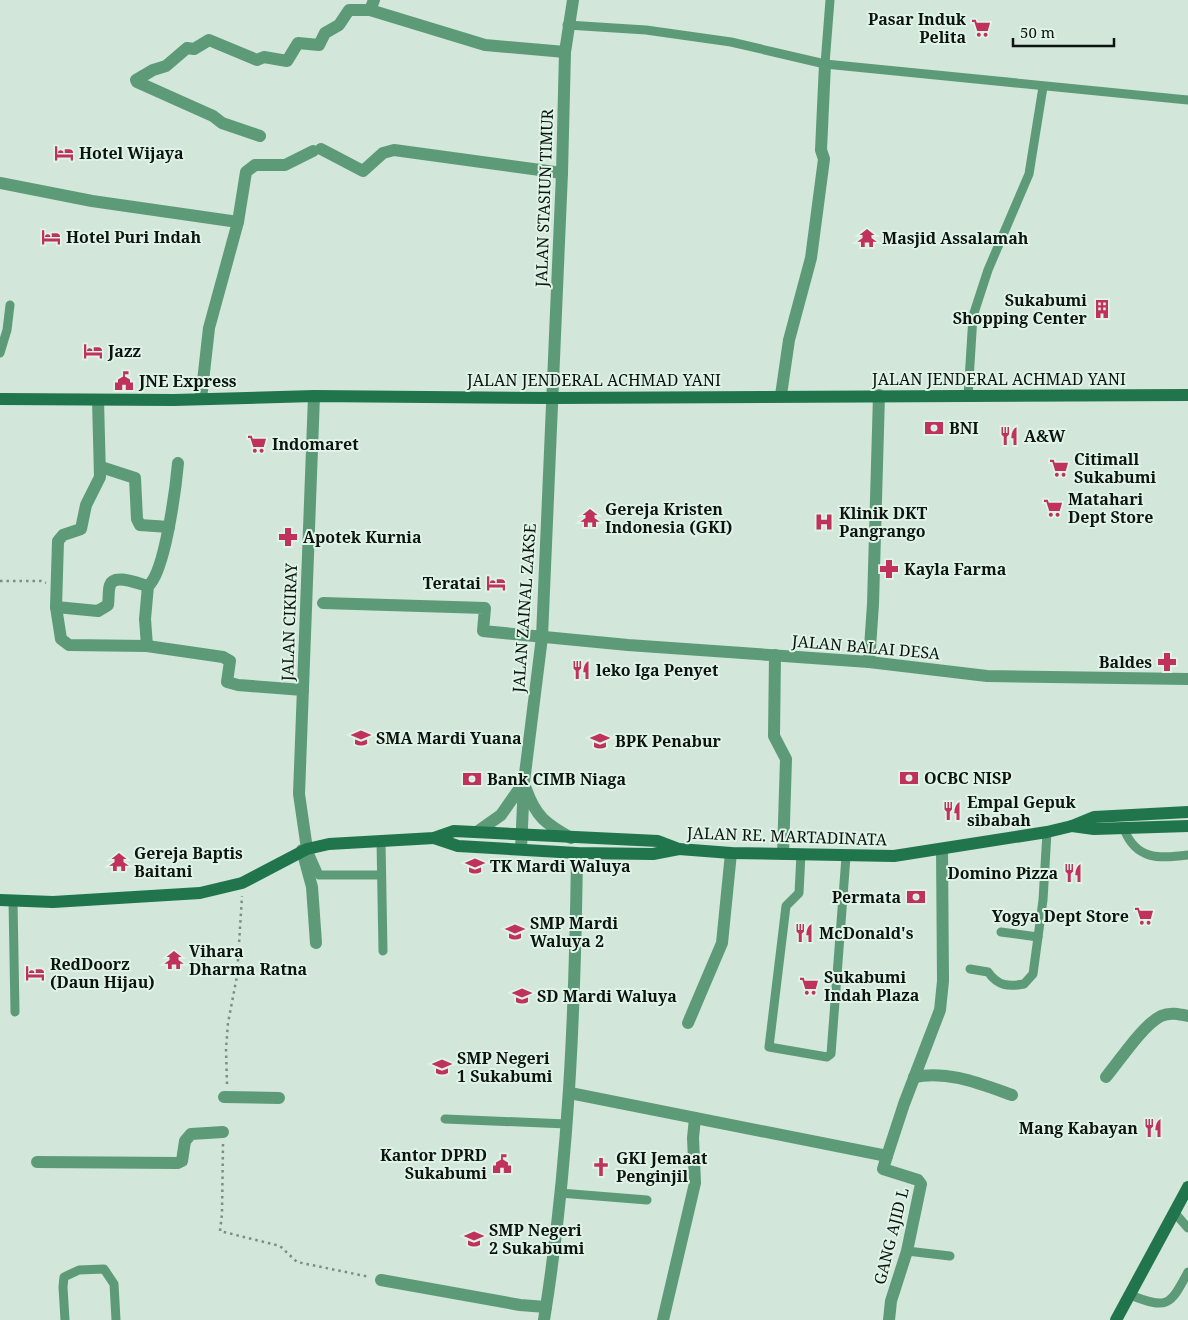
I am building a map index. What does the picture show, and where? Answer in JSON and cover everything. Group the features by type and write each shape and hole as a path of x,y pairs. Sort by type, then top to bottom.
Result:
{"main road":[{"name":"JALAN JENDERAL ACHMAD YANI","path":"0,399 98,400 314,396 552,398 781,395 1188,395"},
{"name":"JALAN RE. MARTADINATA","path":"434,838 458,846 577,853 653,854 678,849 846,857 894,856 942,850 1047,832 1072,826 1094,817 1188,812"},
{"name":"JALAN RE. MARTADINATA","path":"1072,826 1094,829 1188,826"},
{"name":"JALAN RE. MARTADINATA","path":"6,900 53,902 200,893 242,883 305,850 329,844 434,838 454,831 658,841 678,849"},
{"path":"1116,1320 1188,1187"}],"street":[{"name":"JALAN STASIUN TIMUR","path":"552,398 562,173 564,52 567,25 573,0"},
{"path":"260,136 222,123 213,116 136,80 153,70 166,66 187,48 194,49 209,40 257,60 264,57 287,61 298,43 319,45 326,33 339,25 349,10 372,5 485,45 564,52"},
{"path":"781,395 789,340 811,258 824,159 821,150 825,64"},
{"path":"201,399 209,328 238,222 246,172 249,168 259,164 285,165 317,150 363,171 383,153 394,150 562,173"},
{"path":"0,183 92,201 238,222"},
{"path":"869,662 879,395"},
{"name":"JALAN CIKIRAY","path":"314,396 298,794 312,887 316,943"},
{"name":"JALAN ZAINAL ZAKSE","path":"521,850 524,782 542,637 552,398"},
{"path":"98,400 101,467 99,482 86,505 81,529 60,538 56,607 59,634 65,644 75,646 147,646 228,658 230,661 227,682 238,685 303,690"},
{"path":"147,646 145,619 148,586 155,579 169,527 178,463"},
{"path":"101,467 135,478 137,519 140,525 169,527"},
{"path":"56,607 93,611 103,610 108,605 110,585 117,579 148,586"},
{"name":"JALAN BALAI DESA","path":"323,603 485,608 483,631 542,637 869,662 987,676 1188,679"},
{"path":"774,655 774,736 786,759 783,854"},
{"path":"477,832 501,815 524,782"},
{"path":"524,782 532,804 541,818 571,838"},
{"path":"570,1093 887,1156 914,1077 933,1030 942,997 942,850"},
{"path":"381,1280 545,1314 570,1093 575,1000 577,853"},
{"path":"688,1022 722,943 731,853"},
{"path":"1106,1076 1152,1023 1162,1016 1175,1013 1188,1016"},
{"path":"914,1077 931,1074 970,1080 1012,1095"},
{"path":"224,1098 279,1098"},
{"path":"663,1320 695,1183 693,1138 695,1118"},
{"path":"37,1162 178,1163 182,1161 185,1141 191,1134 223,1132"},
{"name":"GANG AJID L","path":"887,1156 883,1169 918,1180 921,1184 907,1251 891,1301 889,1320"}],"lane":[{"path":"825,64 830,0"},
{"path":"567,25 646,30 731,42 825,64 1188,100"},
{"path":"968,396 973,316 988,270 1030,174 1043,87"},
{"path":"0,353 7,330 10,306"},
{"path":"1124,829 1131,845 1145,853 1166,858 1188,855"},
{"path":"970,969 988,972 994,980 1004,986 1024,984 1033,974 1043,900 1047,832"},
{"path":"381,841 383,951"},
{"path":"305,850 319,875 381,874"},
{"path":"801,854 799,893 786,906 769,1047 827,1057 831,1054 846,857"},
{"path":"6,900 15,1012"},
{"path":"1001,932 1038,937"},
{"path":"445,1120 567,1124"},
{"path":"560,1194 647,1200"},
{"path":"1174,1212 1188,1228"},
{"path":"907,1251 950,1256"},
{"path":"65,1320 64,1277 79,1270 104,1269 114,1284 116,1320"},
{"path":"1130,1296 1157,1303 1167,1302 1173,1299 1188,1272"}],"path":[{"path":"0,581 41,581 48,584"},
{"path":"224,1098 228,1085 226,1049 228,1023 237,976 242,883"},
{"path":"223,1132 222,1214 220,1230 280,1246 298,1262 381,1280"}],"place":[{"name":"Pasar Induk Pelita","path":"981,28"},
{"name":"Hotel Wijaya","path":"64,153"},
{"name":"Hotel Puri Indah","path":"51,237"},
{"name":"Masjid Assalamah","path":"867,238"},
{"name":"Sukabumi Shopping Center","path":"1102,309"},
{"name":"Jazz","path":"93,351"},
{"name":"JNE Express","path":"124,381"},
{"name":"BNI","path":"934,428"},
{"name":"A&W","path":"1009,436"},
{"name":"Indomaret","path":"257,444"},
{"name":"Citimall Sukabumi","path":"1059,468"},
{"name":"Matahari Dept Store","path":"1053,508"},
{"name":"Gereja Kristen Indonesia (GKI)","path":"590,518"},
{"name":"Klinik DKT Pangrango","path":"824,522"},
{"name":"Apotek Kurnia","path":"288,537"},
{"name":"Kayla Farma","path":"889,569"},
{"name":"Teratai","path":"496,583"},
{"name":"Baldes","path":"1167,662"},
{"name":"leko Iga Penyet","path":"581,670"},
{"name":"SMA Mardi Yuana","path":"361,738"},
{"name":"BPK Penabur","path":"600,741"},
{"name":"OCBC NISP","path":"909,778"},
{"name":"Bank CIMB Niaga","path":"472,779"},
{"name":"Empal Gepuk sibabah","path":"952,811"},
{"name":"Gereja Baptis Baitani","path":"119,862"},
{"name":"TK Mardi Waluya","path":"475,866"},
{"name":"Domino Pizza","path":"1073,873"},
{"name":"Permata","path":"916,897"},
{"name":"Yogya Dept Store","path":"1144,916"},
{"name":"SMP Mardi Waluya 2","path":"515,932"},
{"name":"McDonald's","path":"804,933"},
{"name":"Vihara Dharma Ratna","path":"174,960"},
{"name":"RedDoorz (Daun Hijau)","path":"35,973"},
{"name":"Sukabumi Indah Plaza","path":"809,986"},
{"name":"SD Mardi Waluya","path":"522,996"},
{"name":"SMP Negeri 1 Sukabumi","path":"442,1067"},
{"name":"Mang Kabayan","path":"1153,1128"},
{"name":"Kantor DPRD Sukabumi","path":"502,1164"},
{"name":"GKI Jemaat Penginjil","path":"601,1167"},
{"name":"SMP Negeri 2 Sukabumi","path":"474,1239"}]}
